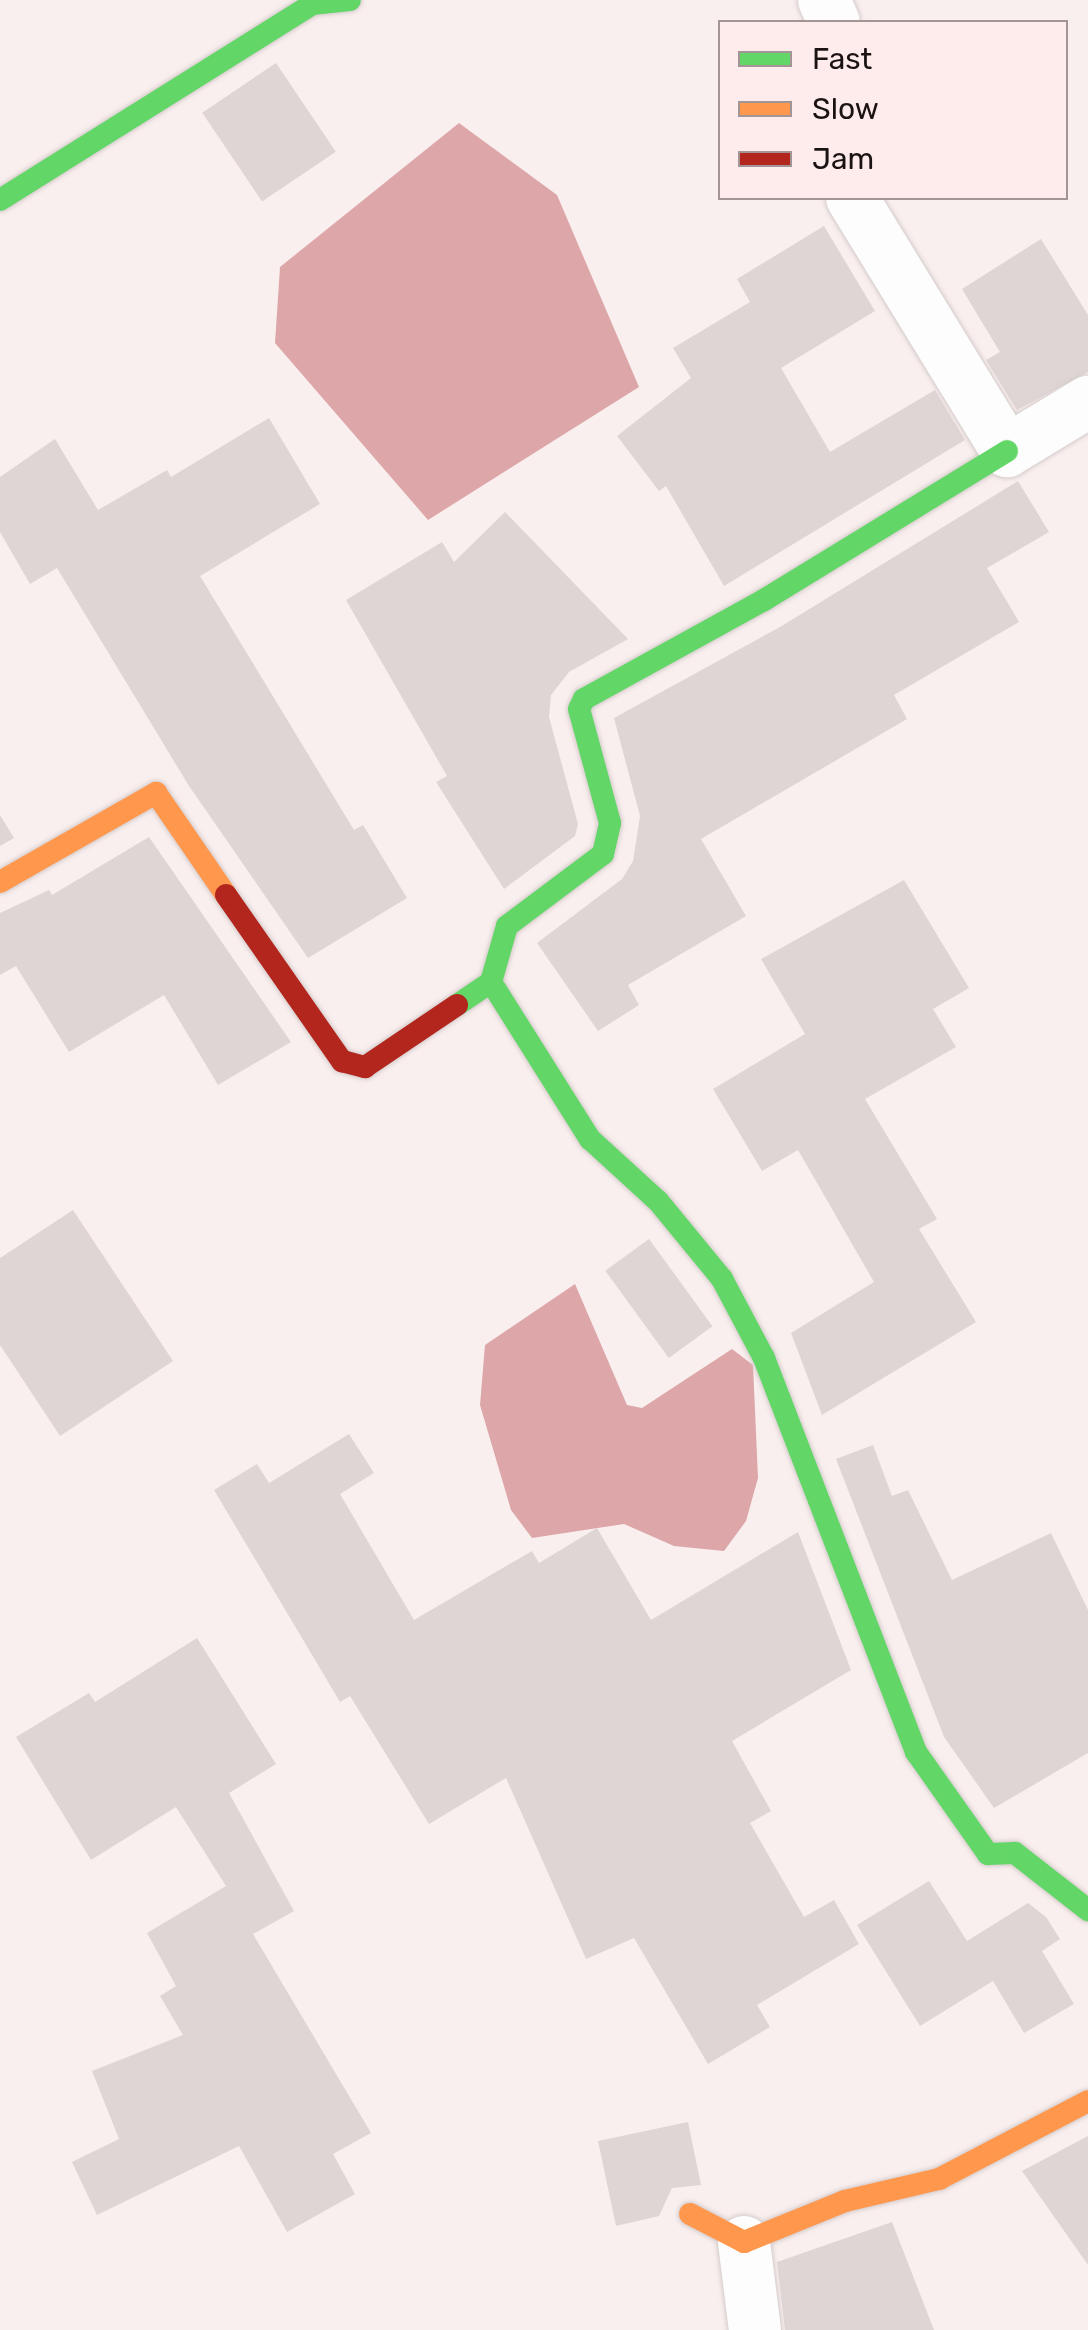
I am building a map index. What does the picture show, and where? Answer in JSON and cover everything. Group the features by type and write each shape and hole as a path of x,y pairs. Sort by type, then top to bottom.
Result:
{"street":[{"path":"0,200 312,4 350,0"},
{"path":"853,200 1007,451"},
{"path":"0,882 156,793 342,1061 365,1067 491,982 506,926 604,854 610,839 579,709 584,699 764,600 1088,402"},
{"path":"491,982 590,1139 658,1201 722,1278 764,1358 916,1752 988,1854 1015,1853 1088,1910"},
{"path":"690,2214 744,2242 846,2201 939,2179 1088,2101"},
{"path":"744,2242 754,2330"}],"shaded area":[{"path":"459,123 557,195 639,387 428,520 275,343 280,267"},
{"path":"575,1284 627,1405 642,1408 732,1349 753,1365 758,1478 746,1521 724,1551 674,1546 624,1524 532,1538 511,1510 480,1405 485,1345"}],"building":[{"path":"276,63 336,152 262,201 202,113"},
{"path":"824,226 875,311 781,368 830,452 935,390 965,440 724,586 666,486 659,491 617,436 691,378 673,348 750,302 737,279"},
{"path":"1041,239 1088,315 1088,372 1017,410 986,360 1000,352 962,289"},
{"path":"269,418 320,504 200,576 354,830 363,825 407,898 308,958 189,786 57,568 30,584 0,532 0,477 55,439 98,510 167,470 171,477"},
{"path":"1018,481 1049,532 987,568 1019,622 894,695 907,719 701,839 746,916 628,985 639,1005 598,1031 537,943 622,879 633,861 640,816 614,718 780,627"},
{"path":"505,512 628,639 569,672 551,695 549,717 578,824 575,836 504,889 436,782 447,776 346,600 442,542 454,562"},
{"path":"0,815 14,838 0,846"},
{"path":"149,837 291,1042 218,1085 164,995 69,1052 16,966 0,975 0,913 49,890 52,895"},
{"path":"904,880 969,988 933,1009 956,1047 865,1099 937,1219 919,1229 976,1322 822,1415 791,1333 874,1282 798,1150 762,1171 713,1089 805,1034 761,959"},
{"path":"73,1210 173,1361 60,1436 0,1345 0,1258"},
{"path":"649,1239 712,1326 669,1358 605,1271"},
{"path":"349,1434 374,1473 340,1494 414,1620 532,1551 539,1563 597,1528 651,1620 798,1532 851,1670 732,1741 771,1811 750,1823 804,1917 834,1900 859,1944 757,2005 770,2027 708,2064 634,1938 586,1959 506,1778 429,1824 350,1696 340,1702 214,1490 257,1464 269,1483"},
{"path":"873,1445 892,1496 908,1490 952,1580 1051,1533 1088,1610 1088,1753 994,1808 944,1737 836,1459"},
{"path":"197,1638 276,1764 229,1793 294,1911 253,1934 371,2133 333,2154 355,2194 287,2232 239,2146 97,2215 72,2162 119,2139 92,2071 183,2035 160,1996 176,1986 147,1933 226,1886 176,1807 91,1860 16,1737 89,1693 95,1702"},
{"path":"929,1881 967,1941 1028,1903 1046,1917 1060,1939 1042,1951 1074,2004 1024,2033 993,1981 920,2026 857,1925"},
{"path":"688,2122 701,2185 672,2188 659,2216 616,2226 598,2141"},
{"path":"1088,2136 1088,2265 1022,2171"},
{"path":"892,2222 934,2330 785,2330 777,2262"}],"traffic: fast":[{"path":"0,200 312,4 350,0"},
{"path":"457,1005 491,982 507,926 603,854 610,823 579,709 584,699 764,600 1007,451"},
{"path":"491,982 590,1139 658,1201 722,1279 764,1358 916,1752 988,1854 1015,1853 1088,1910"}],"traffic: slow":[{"path":"0,882 156,793 226,895"},
{"path":"690,2214 744,2242 845,2201 939,2179 1088,2101"}],"traffic: jam":[{"path":"226,895 342,1061 365,1067 457,1005"}]}
